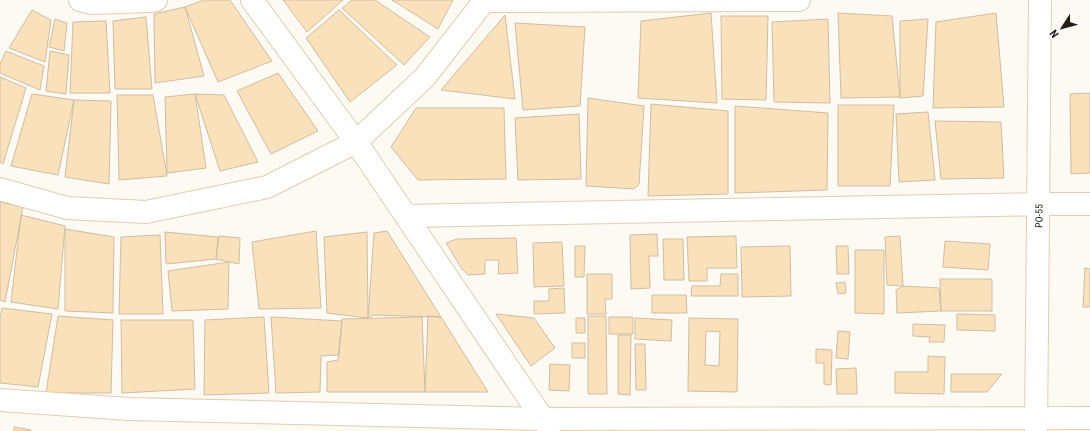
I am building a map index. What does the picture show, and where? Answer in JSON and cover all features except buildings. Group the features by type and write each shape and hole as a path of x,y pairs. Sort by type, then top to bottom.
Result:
{"street":[{"path":"80,0 91,3 156,0"},
{"path":"252,0 356,142 547,425"},
{"path":"0,189 67,208 146,212 267,187 356,142 425,77 485,0 799,0"},
{"name":"PO-55","path":"1036,424 1040,0"},
{"path":"406,216 1090,204"},
{"path":"0,400 129,409 547,425 1036,424 1090,418"}]}
